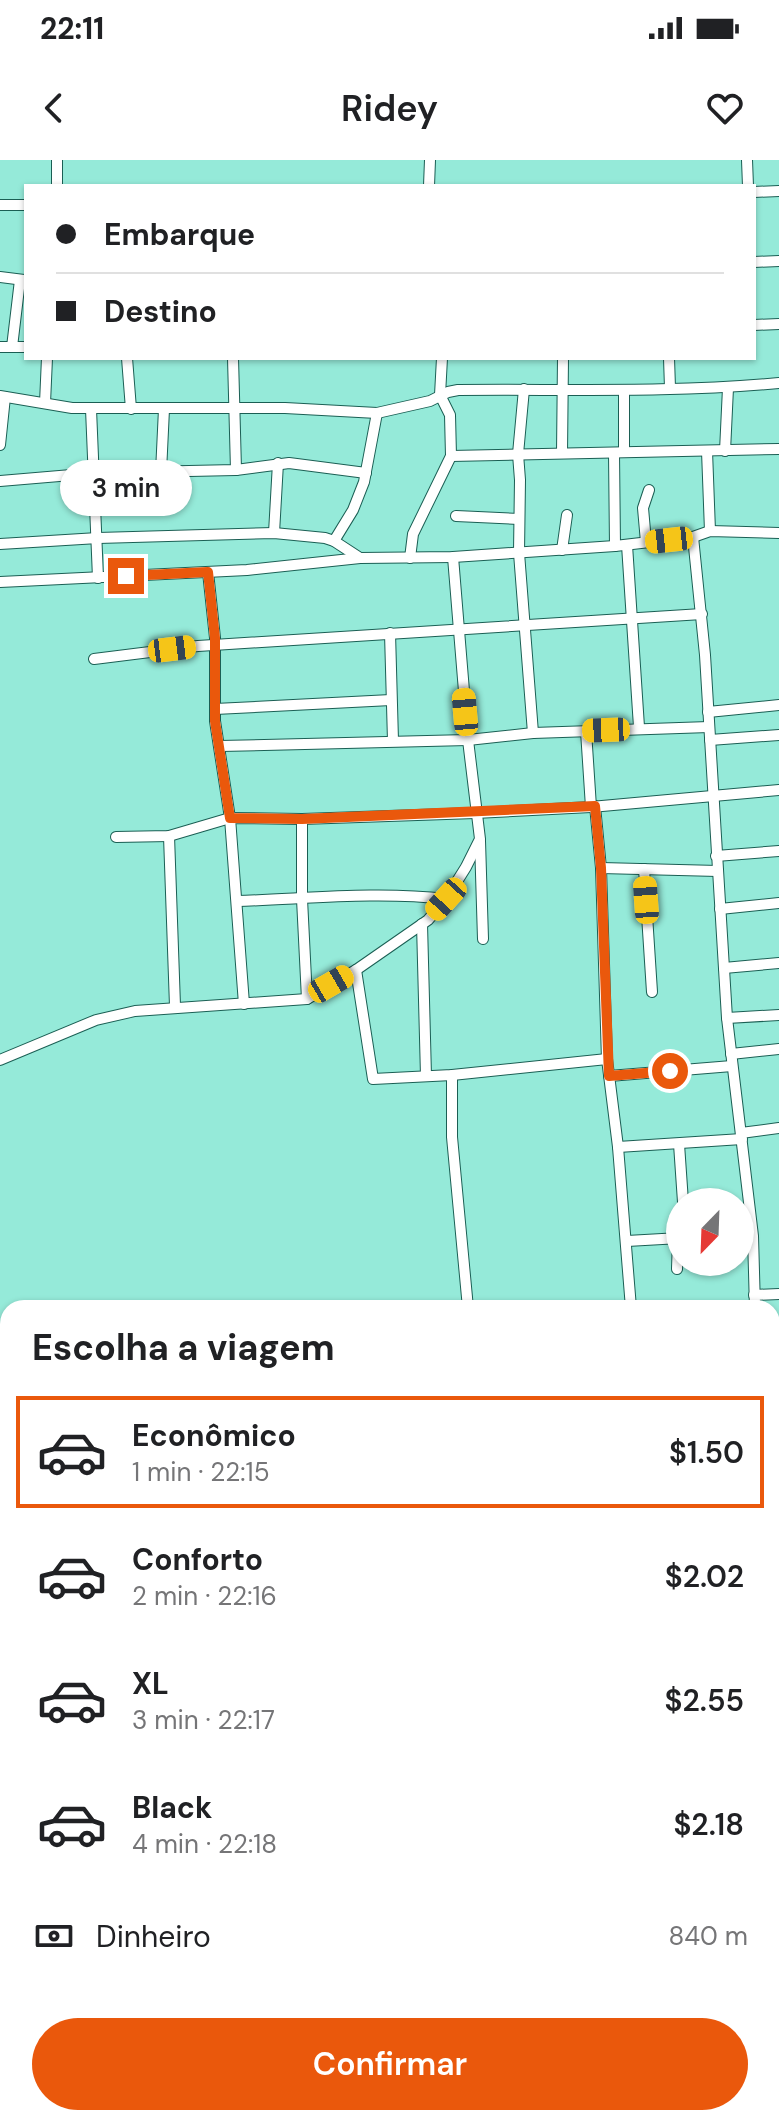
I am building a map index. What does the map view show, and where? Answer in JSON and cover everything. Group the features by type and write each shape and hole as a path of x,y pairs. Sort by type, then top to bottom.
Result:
{"street":[{"path":"57,160 57,184"},
{"path":"429,184 430,160"},
{"path":"747,160 748,184"},
{"path":"756,192 779,191"},
{"path":"0,205 24,205"},
{"path":"756,262 779,261"},
{"path":"0,277 23,280 6,347"},
{"path":"756,325 779,324"},
{"path":"45,403 47,360"},
{"path":"127,360 131,409"},
{"path":"233,360 236,470"},
{"path":"410,558 413,534 451,456 450,415 440,395 442,360"},
{"path":"562,453 563,360"},
{"path":"669,360 670,388"},
{"path":"0,445 2,397 91,409 285,408 377,413 430,401 458,390 728,388 779,383"},
{"path":"725,451 728,388"},
{"path":"524,389 518,454 519,553 533,733"},
{"path":"615,546 624,390"},
{"path":"91,409 98,578"},
{"path":"161,472 164,409"},
{"path":"334,541 353,510 366,473 377,413"},
{"path":"451,456 779,449"},
{"path":"707,451 710,531"},
{"path":"0,481 95,473 236,470 278,463 366,473"},
{"path":"274,533 278,463"},
{"path":"646,542 643,508 649,490"},
{"path":"562,550 567,515"},
{"path":"456,516 519,519"},
{"path":"0,582 208,572 360,558 453,557 562,550 693,537 710,531 779,533"},
{"path":"0,544 274,533 334,541 360,558"},
{"path":"693,537 702,614 727,1018 753,1236 754,1300"},
{"path":"627,545 639,727"},
{"path":"453,557 468,740 480,839 483,939"},
{"path":"208,572 215,709 230,818 244,1004"},
{"path":"94,659 214,646 702,614"},
{"path":"390,633 393,741"},
{"path":"215,709 391,700"},
{"path":"708,712 779,705"},
{"path":"220,746 468,740 639,727 709,727"},
{"path":"586,731 601,868 607,1059 631,1300"},
{"path":"710,740 779,735"},
{"path":"116,837 169,836 230,818 302,819 593,807 779,790"},
{"path":"302,819 307,999"},
{"path":"169,836 175,1006"},
{"path":"0,1060 96,1020 135,1011 307,999 356,970 422,924 446,899 480,839"},
{"path":"716,856 779,851"},
{"path":"601,868 718,871"},
{"path":"644,869 652,992"},
{"path":"237,901 354,896 446,899"},
{"path":"720,909 779,903"},
{"path":"422,924 426,1076"},
{"path":"724,968 779,963"},
{"path":"356,970 373,1079 452,1075 607,1059"},
{"path":"727,1018 779,1015"},
{"path":"731,1054 779,1049"},
{"path":"609,1076 732,1066"},
{"path":"452,1075 452,1137 467,1300"},
{"path":"618,1147 679,1144 779,1128"},
{"path":"679,1144 682,1188"},
{"path":"627,1241 666,1239"},
{"path":"754,1295 779,1294"}],"route":[{"path":"126,576 208,572 215,638 215,721 230,818 302,819 595,806 601,868 609,1076 670,1071"}]}
